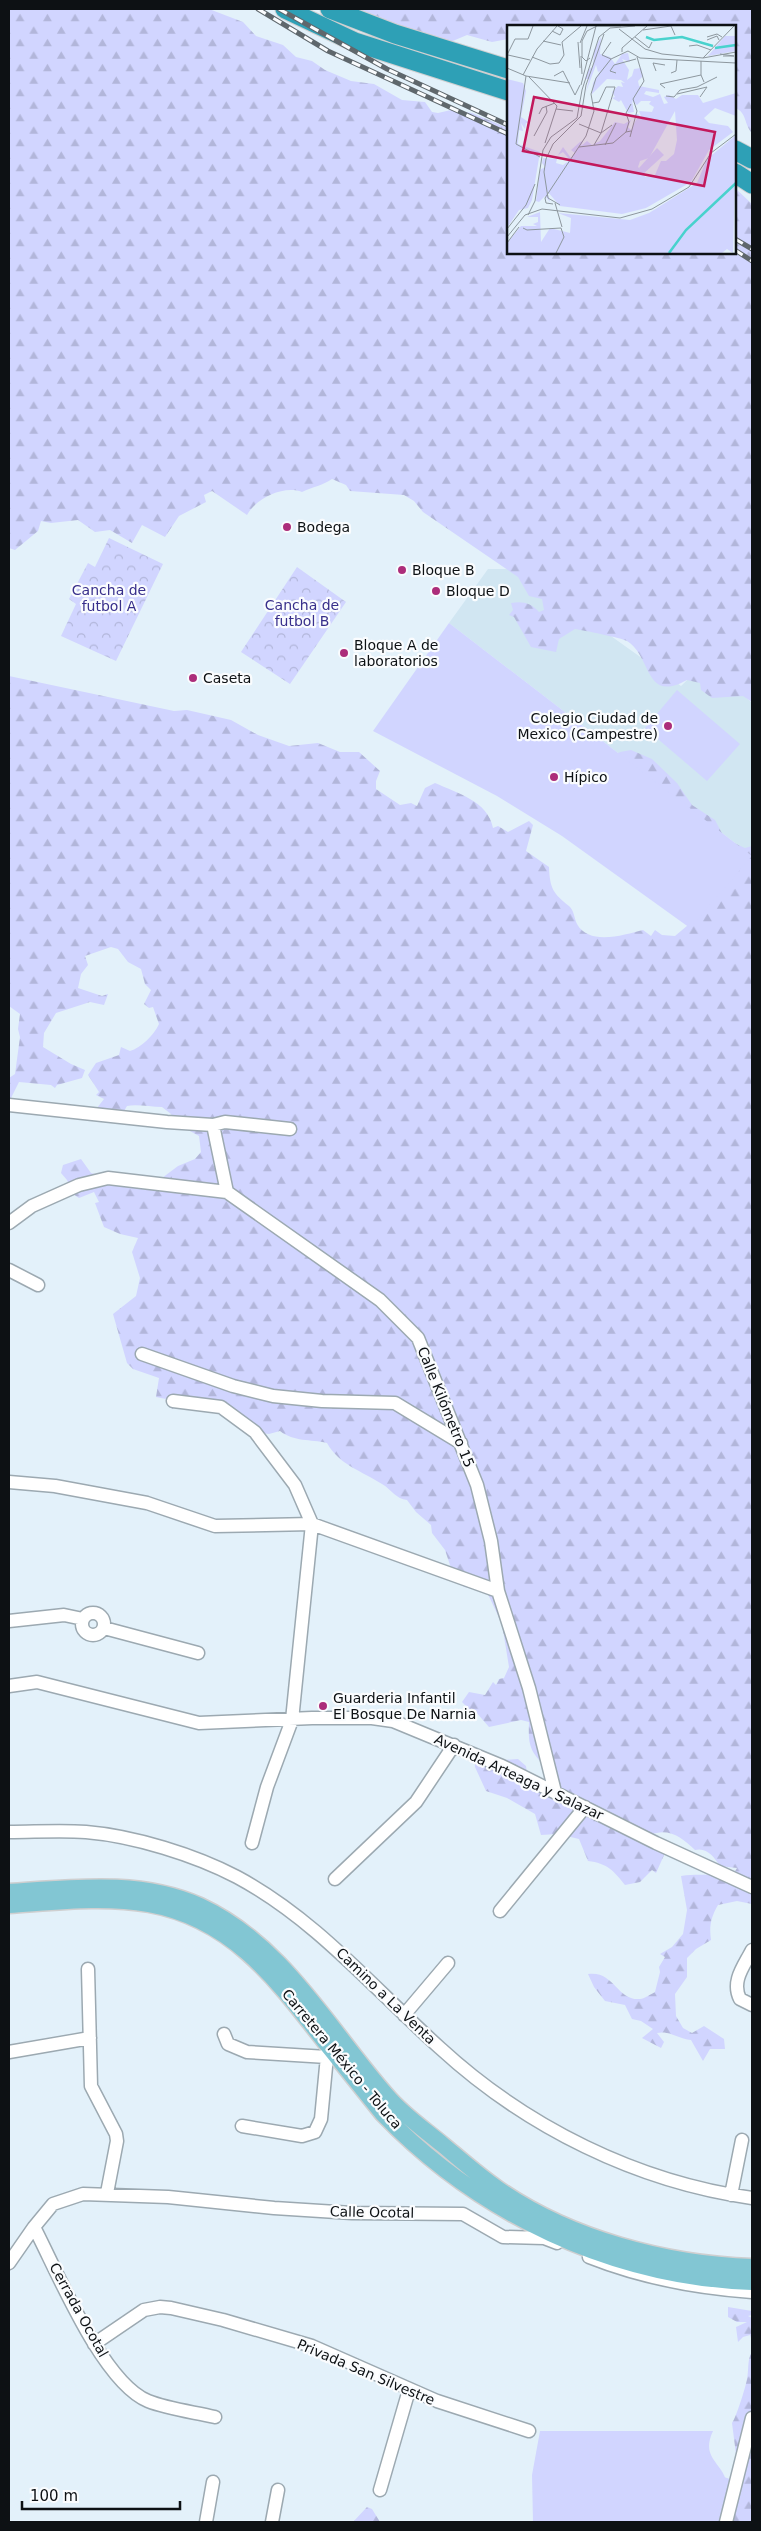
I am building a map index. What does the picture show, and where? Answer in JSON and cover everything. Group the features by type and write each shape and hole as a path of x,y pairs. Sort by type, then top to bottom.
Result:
{"highway":[{"path":"285,9 355,42 507,91"},
{"path":"330,9 395,34 507,69"},
{"path":"736,151 752,159"},
{"path":"736,174 752,184"}],"main road":[{"name":"Carretera México - Toluca","path":"9,1892 94,1887 123,1888 177,1898 222,1917 256,1942 290,1974 398,2108 499,2190 536,2211 575,2229 636,2251 701,2264 752,2267"},
{"name":"Carretera México - Toluca","path":"9,1905 106,1900 148,1904 210,1926 246,1949 284,1989 328,2051 400,2131 441,2168 496,2205 549,2232 587,2248 621,2259 672,2274 699,2279 752,2282"}],"street":[{"path":"9,1105 167,1122 213,1125 225,1122 290,1129"},
{"path":"9,1223 32,1206 79,1185 108,1178 227,1192 213,1125"},
{"name":"Calle Kilómetro 15","path":"227,1192 380,1300 418,1338 477,1485 491,1541 498,1591 529,1688 555,1792"},
{"path":"9,1270 38,1285"},
{"path":"142,1354 233,1386 273,1396 322,1401 395,1402 461,1443"},
{"path":"173,1401 221,1407 255,1432 295,1485 312,1524 292,1720 268,1787 252,1843"},
{"path":"9,1482 55,1486 147,1503 214,1526 312,1524 498,1591"},
{"path":"9,1621 64,1615 83,1619 82,1625 89,1634 94,1635 104,1628 198,1653"},
{"name":"Avenida Arteaga y Salazar","path":"9,1686 37,1682 199,1723 372,1718 393,1721 454,1745 752,1887"},
{"path":"335,1879 416,1802 454,1745"},
{"path":"500,1911 585,1807"},
{"name":"Camino a La Venta","path":"9,1832 86,1832 132,1839 172,1850 236,1876 290,1911 322,1936 404,2015 472,2076 539,2121 583,2146 624,2166 702,2190 752,2198"},
{"path":"752,1950 737,1979 735,1990 740,1999 752,2005"},
{"path":"404,2015 448,1962"},
{"path":"88,1969 91,2086 116,2134 117,2141 107,2193"},
{"path":"224,2034 228,2044 247,2052 328,2051 321,2119 313,2134 302,2136 242,2126"},
{"path":"9,2052 90,2038"},
{"path":"731,2195 742,2140"},
{"name":"Calle Ocotal","path":"9,2263 34,2226 53,2204 63,2199 83,2194 107,2193 352,2213 463,2214 503,2237 544,2238 619,2269 670,2282 752,2292"},
{"name":"Cerrada Ocotal","path":"34,2226 94,2344 123,2382 139,2396 149,2401 215,2417"},
{"name":"Privada San Silvestre","path":"94,2344 144,2310 160,2307 223,2320 312,2346 409,2390 529,2431"},
{"path":"380,2490 409,2390"},
{"path":"726,2522 752,2418"},
{"path":"206,2522 213,2482"},
{"path":"272,2522 278,2490"}],"shaded area":[{"name":"Colegio Ciudad de Mexico (Campestre)","path":"488,569 517,569 681,686 707,661 752,703 752,856 449,623"}],"green space":[{"path":"9,9 209,9 243,22 256,36 283,45 296,57 312,61 325,70 351,81 374,84 402,100 425,102 432,112 438,113 451,110 472,113 507,128 507,254 736,254 736,189 752,204 752,702 743,696 712,698 701,690 700,683 687,680 673,686 663,686 650,675 635,648 627,641 618,638 575,629 559,639 556,652 531,647 514,617 509,615 513,610 511,603 526,603 539,612 544,610 542,599 529,596 518,577 423,512 414,501 404,495 350,491 346,485 332,479 302,492 287,490 271,494 257,503 247,515 212,491 204,495 206,502 179,516 165,537 142,525 132,543 110,530 95,532 78,520 51,523 41,521 38,531 15,550 9,548"},
{"path":"348,9 752,9 752,133 742,112 736,108 736,25 507,25 507,39 492,42 467,35 448,43 422,37 411,29 396,27 371,17 367,12"},
{"name":"Cancha de futbol A","path":"109,538 163,564 116,661 61,636 76,604 69,599 88,563 95,567"},
{"name":"Cancha de futbol B","path":"297,567 346,602 290,684 241,652"},
{"name":"Hípico","path":"449,623 752,856 690,928 562,836 497,796 373,731"},
{"path":"9,676 174,711 187,710 231,720 258,735 289,746 318,743 340,752 359,752 380,771 376,781 376,789 400,805 411,803 417,806 425,788 435,783 470,799 478,805 485,811 493,828 498,826 508,832 529,821 533,825 526,851 549,867 553,890 571,908 577,924 583,931 598,937 617,936 643,930 651,936 655,930 662,935 675,936 694,920 609,758 620,752 631,750 652,759 677,783 692,805 715,820 725,839 745,848 752,846 752,1904 737,1901 718,1905 711,1922 711,1940 696,1949 687,1958 687,1977 675,1994 676,2016 683,2028 692,2033 704,2026 724,2039 725,2049 710,2049 703,2061 691,2040 666,2033 657,2033 664,2042 661,2048 642,2038 653,2029 641,2021 632,2019 625,2005 605,2001 594,1987 588,1974 604,1976 620,1991 632,1998 642,1999 655,1992 660,1972 659,1967 665,1957 660,1954 672,1947 683,1934 687,1910 681,1876 734,1873 737,1868 720,1866 707,1851 695,1850 680,1837 663,1832 650,1835 665,1853 656,1873 652,1870 640,1882 625,1885 610,1868 588,1861 579,1839 558,1834 541,1835 535,1814 507,1798 486,1791 475,1767 474,1756 492,1761 518,1759 526,1766 528,1780 546,1782 548,1769 537,1758 531,1748 529,1722 521,1720 489,1727 475,1711 469,1709 462,1702 469,1692 485,1695 493,1682 496,1685 499,1679 504,1678 509,1667 502,1624 486,1590 464,1587 452,1571 445,1550 432,1533 431,1525 416,1512 407,1500 400,1498 382,1484 344,1462 332,1451 327,1443 297,1439 280,1431 269,1434 261,1433 210,1408 177,1406 172,1409 171,1400 156,1397 159,1378 133,1369 127,1363 113,1314 136,1296 140,1278 132,1252 138,1238 120,1234 104,1227 95,1203 99,1202 94,1192 79,1198 73,1194 67,1180 61,1173 63,1165 81,1159 91,1173 113,1178 158,1181 178,1166 195,1159 201,1152 199,1136 177,1124 171,1114 162,1107 131,1105 127,1106 124,1111 113,1109 110,1114 108,1109 93,1113 104,1099 96,1095 99,1092 88,1075 96,1063 119,1055 121,1047 130,1051 143,1044 151,1037 159,1024 153,1007 149,1008 144,1004 151,990 145,984 141,969 128,962 118,949 111,947 85,956 88,965 81,974 78,988 102,996 108,994 104,1005 90,1002 56,1013 44,1033 43,1047 85,1070 82,1078 57,1085 55,1088 51,1085 19,1082 9,1102 9,1078 15,1074 20,1037 18,1029 20,1014 9,1006"},
{"path":"677,690 740,744 707,781 645,728"},
{"path":"728,2307 752,2311 752,2315 748,2316 752,2318 752,2341 750,2335 743,2337 738,2342 736,2327 747,2322 737,2322 728,2317"},
{"path":"752,2352 752,2522 694,2522 721,2476 730,2479 738,2470 732,2423 745,2388 749,2358"},
{"path":"540,2431 713,2431 709,2448 727,2484 727,2493 720,2522 533,2522 532,2475"},
{"path":"367,2507 372,2509 380,2522 353,2522"}],"railway":[{"path":"258,9 328,51 507,134"},
{"path":"279,9 387,69 507,125"},
{"path":"736,240 752,249"},
{"path":"736,251 752,261"}],"place":[{"name":"Bodega","path":"287,527"},
{"name":"Bloque B","path":"402,570"},
{"name":"Bloque D","path":"436,591"},
{"name":"Bloque A de laboratorios","path":"344,653"},
{"name":"Caseta","path":"193,678"},
{"name":"Colegio Ciudad de Mexico (Campestre)","path":"668,726"},
{"name":"Hípico","path":"554,777"},
{"name":"Guarderia Infantil El Bosque De Narnia","path":"323,1706"}]}
